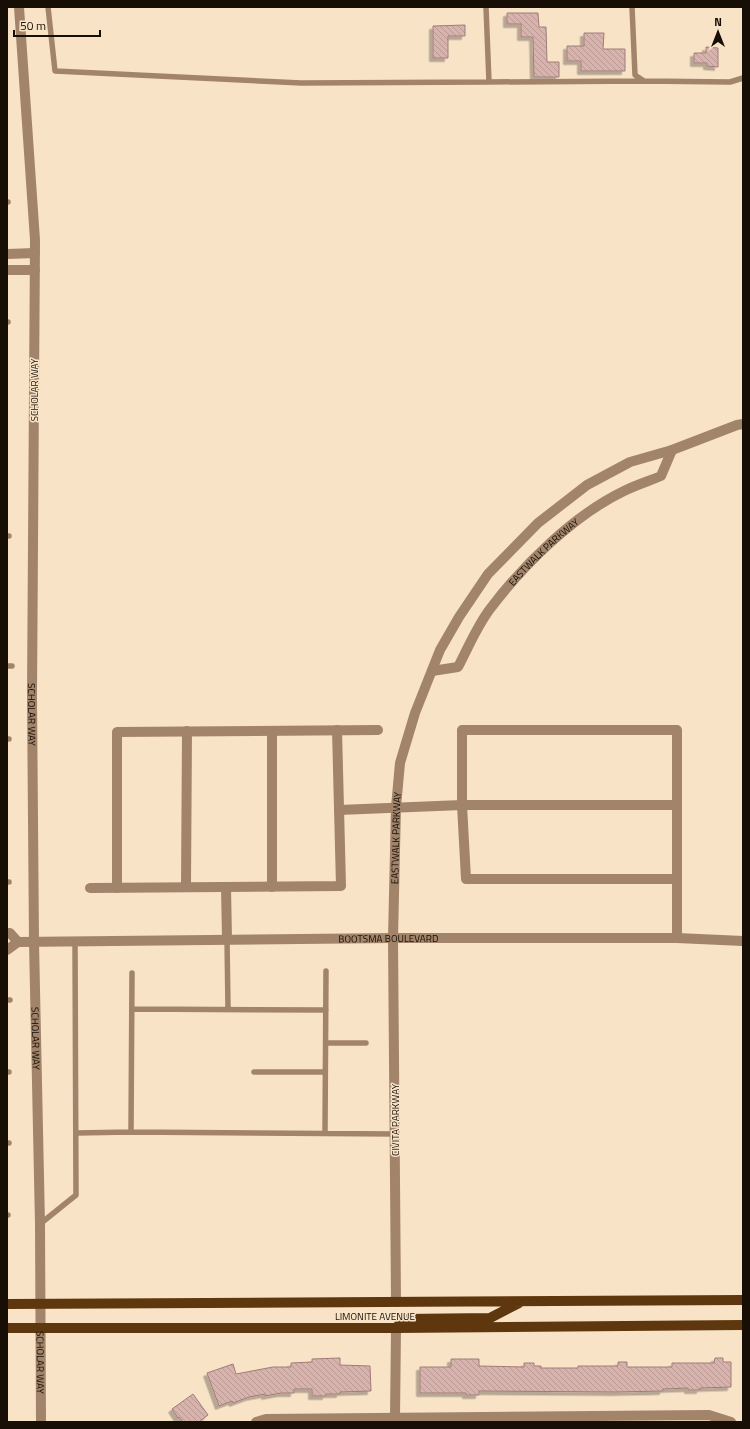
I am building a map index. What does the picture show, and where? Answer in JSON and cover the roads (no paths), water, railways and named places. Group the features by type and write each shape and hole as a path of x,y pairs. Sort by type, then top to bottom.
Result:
{"main road":[{"name":"LIMONITE AVENUE","path":"7,1304 743,1300"},
{"path":"396,1328 404,1319 490,1318 521,1302"},
{"name":"LIMONITE AVENUE","path":"7,1328 396,1328 743,1325"}],"street":[{"name":"SCHOLAR WAY","path":"20,7 35,240 32,690 34,942 40,1224 41,1422"},
{"path":"7,254 35,254"},
{"path":"7,270 35,270"},
{"name":"EASTWALK PARKWAY","path":"393,938 396,807 400,763 415,713 440,650 459,617 488,574 538,523 587,485 630,462 672,450 743,424"},
{"name":"EASTWALK PARKWAY","path":"432,671 458,667 490,610 512,582 548,544 596,508 624,491 661,476 672,450"},
{"path":"90,888 341,886 337,730"},
{"path":"117,888 117,732 378,730"},
{"path":"677,879 466,879 462,805 462,730 677,730 677,805 677,879 677,938"},
{"path":"186,887 187,731"},
{"path":"272,731 272,887"},
{"path":"339,810 462,805 677,805"},
{"path":"226,887 227,940"},
{"path":"7,933 10,933 18,942 7,950"},
{"name":"BOOTSMA BOULEVARD","path":"18,942 393,938 677,938 743,940"},
{"name":"CIVITA PARKWAY","path":"393,938 396,1302"},
{"path":"395,1418 396,1328"},
{"path":"256,1422 266,1419 710,1414 731,1422"}],"lane":[{"path":"48,7 55,71 301,83 644,81 730,82 743,78"},
{"path":"486,7 490,82"},
{"path":"632,7 635,76 644,81"},
{"path":"227,940 228,1009"},
{"path":"40,1224 76,1195 75,942"},
{"path":"325,1133 326,971"},
{"path":"131,1132 132,973"},
{"path":"132,1009 326,1010"},
{"path":"326,1043 366,1043"},
{"path":"254,1072 325,1072"},
{"path":"76,1133 395,1134"}]}
